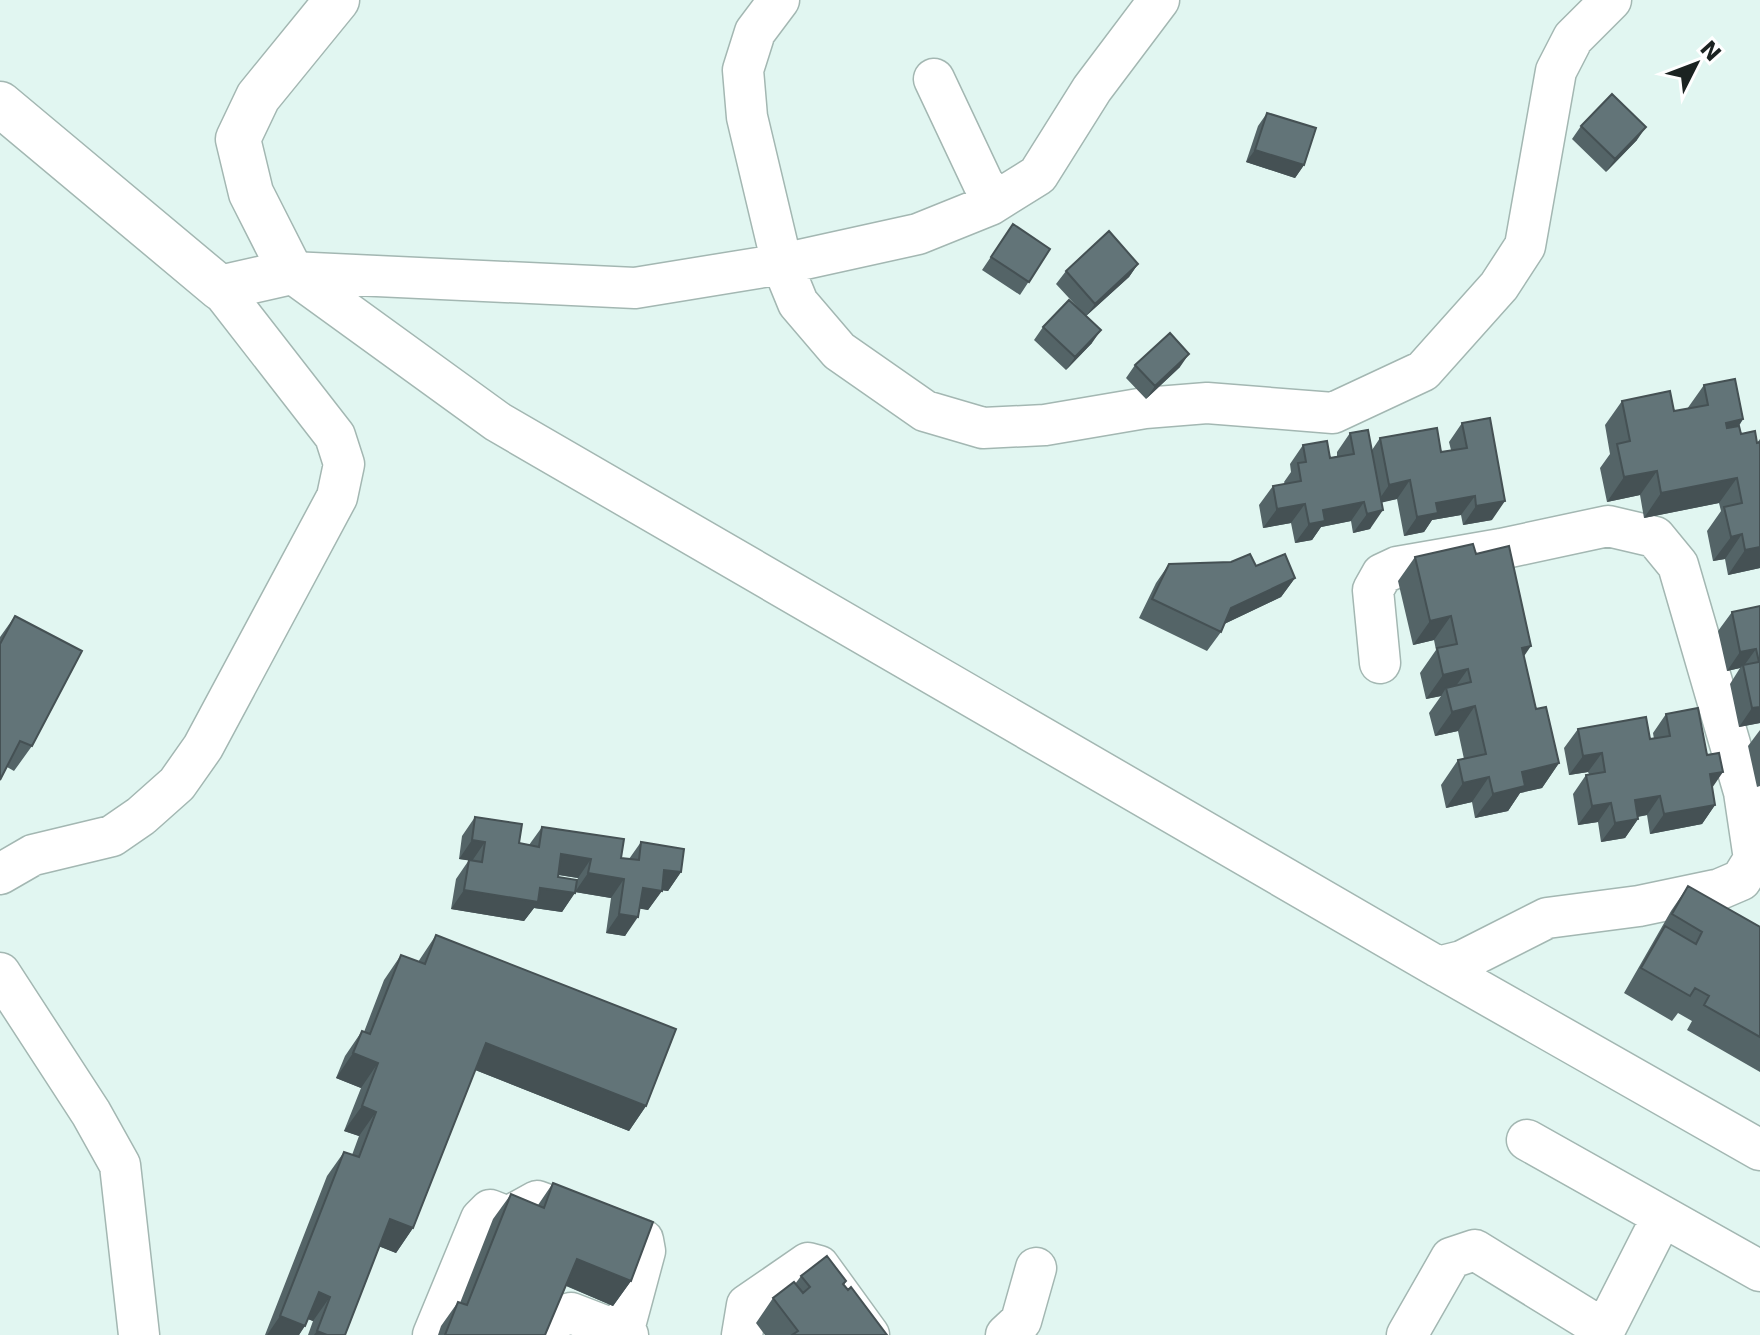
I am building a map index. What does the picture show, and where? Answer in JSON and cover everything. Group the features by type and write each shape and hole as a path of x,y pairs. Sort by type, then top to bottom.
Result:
{"street":[{"path":"337,0 258,97 238,139 251,193 291,272 498,422 1760,1150"},
{"path":"779,0 755,32 743,70 747,117 782,264 798,303 839,351 925,411 983,428 1045,425 1145,408 1207,403 1333,413 1423,371 1499,286 1525,246 1556,71 1573,38 1611,0"},
{"path":"220,288 291,272 635,288 782,264 918,234 997,200 1038,175 1092,89 1159,0"},
{"path":"934,79 983,183 997,200"},
{"path":"0,104 220,288 335,436 344,464 337,497 203,747 177,784 141,816 112,836 33,855 0,874"},
{"path":"1380,663 1373,590 1382,574 1397,567 1608,526 1655,537 1678,565 1744,792 1754,859 1741,880 1720,889 1639,906 1547,918 1462,961 1438,967"},
{"path":"0,973 75,1087 120,1165 139,1335"},
{"path":"1527,1140 1760,1271"},
{"path":"433,1335 481,1219 490,1210 508,1217 537,1201 643,1240 645,1251 626,1334 571,1313 551,1320 544,1335"},
{"path":"1407,1335 1451,1258 1475,1250 1603,1332 1662,1217"},
{"path":"742,1335 747,1305 808,1263 819,1266 869,1335"},
{"path":"1006,1335 1021,1321 1036,1268"}],"building":[{"path":"1612,94 1646,127 1615,159 1581,126"},
{"path":"1267,113 1316,128 1304,165 1255,150"},
{"path":"1013,224 1050,249 1029,282 991,257"},
{"path":"1109,231 1138,264 1095,304 1066,271"},
{"path":"1069,300 1101,330 1075,357 1043,327"},
{"path":"1170,333 1189,354 1155,386 1135,365"},
{"path":"1735,379 1743,419 1726,423 1727,428 1739,426 1741,434 1755,431 1757,443 1760,442 1760,547 1745,550 1742,534 1731,537 1724,507 1742,503 1737,478 1661,493 1657,471 1624,477 1617,444 1630,441 1622,401 1670,391 1674,411 1708,405 1704,385"},
{"path":"1490,418 1505,501 1476,506 1475,496 1436,503 1438,513 1417,517 1410,480 1389,485 1380,438 1437,428 1441,452 1467,448 1462,423"},
{"path":"1368,430 1383,510 1367,514 1364,502 1323,510 1325,521 1309,524 1305,504 1277,509 1273,486 1301,481 1298,463 1306,462 1303,445 1327,441 1330,458 1354,454 1350,433"},
{"path":"1473,544 1476,554 1509,546 1531,646 1522,648 1536,709 1546,707 1559,763 1522,772 1525,786 1493,794 1489,777 1463,783 1458,760 1486,754 1475,706 1452,712 1446,688 1471,682 1468,669 1443,675 1437,648 1457,644 1451,616 1430,621 1415,557"},
{"path":"1250,554 1256,566 1285,554 1295,578 1231,608 1221,632 1152,599 1169,564 1231,562"},
{"path":"1760,606 1760,707 1752,708 1743,665 1759,662 1756,649 1740,652 1732,612"},
{"path":"15,616 82,651 32,746 20,741 0,780 0,644"},
{"path":"1698,708 1707,755 1719,753 1723,772 1710,774 1715,805 1664,814 1660,796 1635,800 1638,819 1615,823 1611,803 1592,806 1586,775 1605,772 1602,753 1583,756 1578,729 1646,717 1650,739 1670,736 1666,714"},
{"path":"475,817 522,824 519,843 539,847 542,827 624,839 621,858 639,860 641,842 684,849 681,872 664,870 662,891 643,888 638,917 619,914 624,879 588,873 591,859 561,854 558,877 577,880 575,893 540,888 538,902 464,890 469,860 482,862 485,842 472,840"},
{"path":"1688,886 1760,927 1760,1037 1704,1005 1709,996 1695,988 1690,996 1641,968 1665,926 1696,944 1702,932 1672,914"},
{"path":"436,935 676,1029 646,1106 486,1043 413,1228 390,1219 345,1335 327,1335 317,1331 330,1297 319,1292 305,1326 280,1316 344,1152 359,1157 376,1112 362,1106 378,1063 353,1053 362,1031 370,1034 401,955 425,964"},
{"path":"553,1183 653,1222 631,1281 577,1259 545,1335 445,1335 458,1302 467,1305 511,1194 544,1208"},
{"path":"827,1256 846,1281 843,1284 848,1290 851,1287 887,1335 792,1335 798,1331 773,1298 794,1282 803,1293 810,1287 801,1276"}]}
